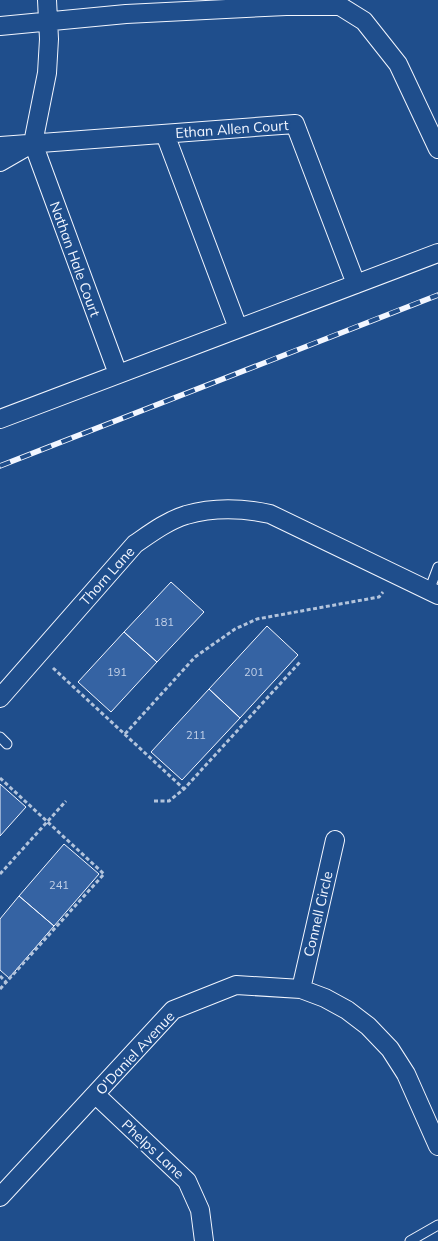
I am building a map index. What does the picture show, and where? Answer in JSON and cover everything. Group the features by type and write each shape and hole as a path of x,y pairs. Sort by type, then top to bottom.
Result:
{"street":[{"path":"0,162 33,143 47,73 49,40 46,0"},
{"path":"0,26 126,14 276,6 340,6 364,21 398,64 438,149"},
{"name":"Ethan Allen Court","path":"0,146 295,124 356,284"},
{"path":"165,134 238,328"},
{"name":"Nathan Hale Court","path":"33,143 118,374"},
{"path":"1,416 118,374 438,253"},
{"name":"Thorn Lane","path":"0,698 135,544 161,526 185,515 219,510 246,509 270,514 433,593"},
{"name":"Connell Circle","path":"300,989 335,840"},
{"name":"O'Daniel Avenue","path":"0,1196 96,1095 173,1010 236,985 300,989 325,998 347,1010 368,1026 390,1049 406,1074 438,1146"},
{"name":"Phelps Lane","path":"96,1095 187,1181 200,1210 204,1241"}],"lane":[{"path":"433,593 438,567"},
{"path":"0,737 7,744"},
{"path":"410,1241 438,1225"}],"path":[{"path":"125,734 195,658 235,630 257,619 380,597 383,592"},
{"path":"154,801 169,800 184,789 300,662"},
{"path":"53,668 184,789"},
{"path":"0,778 104,874 0,988"},
{"path":"0,874 66,800"},
{"path":"0,976 6,982"}],"building":[{"path":"171,582 204,612 157,662 124,632"},
{"path":"267,626 298,655 240,718 209,689"},
{"path":"124,632 157,662 111,712 78,682"},
{"path":"209,689 240,718 182,780 151,752"},
{"path":"0,784 26,807 0,836"},
{"path":"64,844 99,874 54,926 19,896"},
{"path":"19,896 54,926 9,978 0,970 0,919"}],"railway":[{"path":"0,466 438,295"}]}
